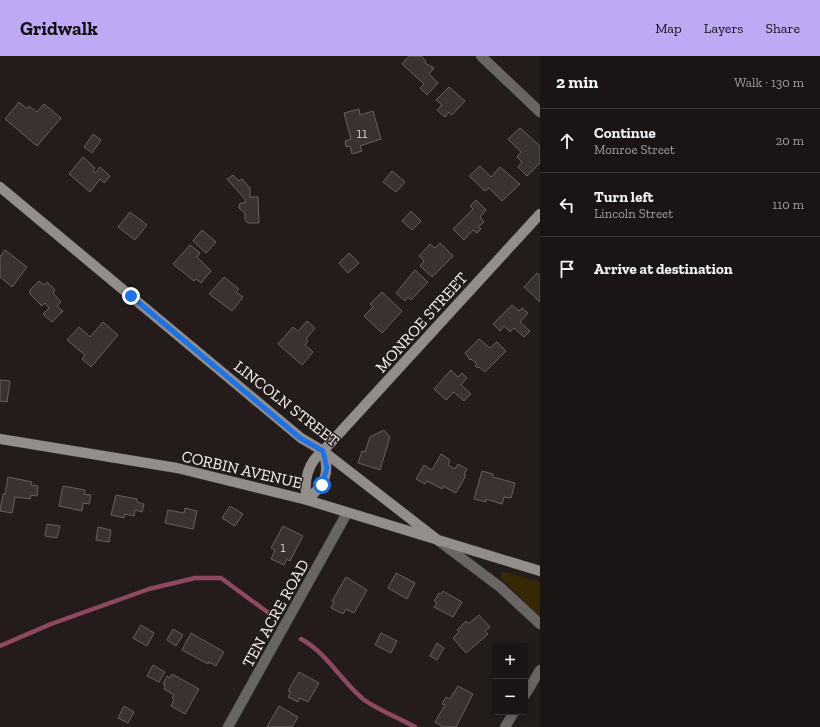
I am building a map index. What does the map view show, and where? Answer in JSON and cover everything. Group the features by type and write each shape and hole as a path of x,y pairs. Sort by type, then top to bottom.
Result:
{"street":[{"path":"481,56 540,112"},
{"name":"LINCOLN STREET","path":"0,187 300,438 323,451 500,587 540,624"},
{"name":"MONROE STREET","path":"307,500 305,489 306,479 316,457 540,214"},
{"name":"CORBIN AVENUE","path":"0,439 177,468 307,500 540,571"},
{"path":"307,500 318,490 324,480 327,468 323,451"},
{"name":"TEN ACRE ROAD","path":"228,727 347,513"},
{"path":"528,690 540,670"},
{"path":"505,727 512,715"}],"shaded area":[{"path":"505,572 540,582 540,617 502,579 500,573"}],"building":[{"path":"409,56 421,56 426,61 425,63 434,68 429,74 438,83 427,95 420,88 424,84 402,64"},
{"path":"449,87 465,101 452,115 449,112 445,117 437,110 442,105 436,100"},
{"path":"19,102 27,109 29,106 37,112 44,104 61,118 37,146 5,119"},
{"path":"359,109 360,115 373,111 381,139 360,146 362,151 352,154 350,146 346,147 345,141 351,139 344,113"},
{"path":"520,128 540,146 540,163 527,176 518,167 522,162 517,157 521,152 508,139"},
{"path":"93,134 101,140 92,153 84,147"},
{"path":"83,157 95,168 93,171 95,173 100,167 110,176 104,183 100,179 90,192 69,174"},
{"path":"480,166 491,177 500,167 520,184 502,201 489,188 485,191 469,176"},
{"path":"392,171 405,182 396,192 383,182"},
{"path":"233,175 239,181 242,179 250,188 250,197 258,197 259,223 248,223 245,219 245,213 239,208 240,203 245,203 245,199 227,179"},
{"path":"476,200 486,210 480,217 484,222 478,227 481,229 477,233 473,230 464,240 453,229 473,209 470,206"},
{"path":"411,211 421,221 412,230 402,221"},
{"path":"130,212 147,225 135,240 118,227"},
{"path":"202,230 216,242 206,253 193,241"},
{"path":"440,243 453,256 432,277 420,266 424,261 419,256 430,244 435,248"},
{"path":"190,245 200,253 197,257 211,271 201,283 196,279 194,281 173,264"},
{"path":"5,250 27,267 12,287 0,277 0,257"},
{"path":"349,253 359,263 348,273 339,263"},
{"path":"415,270 428,282 411,300 408,297 405,301 396,293"},
{"path":"537,273 540,276 540,302 524,287"},
{"path":"224,277 239,289 236,292 243,297 232,311 209,294"},
{"path":"39,281 44,285 47,282 55,290 53,293 61,302 57,306 63,311 52,322 43,314 49,308 45,303 42,306 30,294 30,290"},
{"path":"382,292 402,311 382,333 364,316 373,307 370,304"},
{"path":"512,305 519,311 522,308 528,313 520,322 530,331 524,337 514,328 510,332 504,326 500,331 493,324"},
{"path":"307,321 315,328 306,339 308,341 305,345 313,352 302,365 278,344 293,327 298,331"},
{"path":"103,322 118,335 91,367 82,359 85,355 67,340 79,327 90,337"},
{"path":"479,339 490,348 497,342 506,351 485,372 479,367 478,368 475,366 477,364 471,359 470,360 465,353"},
{"path":"451,370 458,377 462,373 467,378 461,385 471,394 464,401 454,392 446,400 434,389"},
{"path":"0,380 10,381 7,402 0,401"},
{"path":"384,430 390,437 380,470 358,463 362,451 365,452 370,437"},
{"path":"441,454 450,460 448,465 455,469 458,464 467,469 464,474 466,475 456,493 443,486 442,489 427,481 425,484 416,479 424,465 432,470"},
{"path":"482,471 493,474 493,477 515,483 511,498 504,497 502,504 486,499 486,502 474,499"},
{"path":"8,477 32,482 31,485 38,486 37,496 31,495 30,499 15,497 12,513 0,511"},
{"path":"63,486 85,490 84,494 91,495 89,504 83,503 82,511 59,506"},
{"path":"116,495 137,499 137,502 144,504 142,512 135,510 134,516 125,514 124,518 111,515"},
{"path":"230,506 243,514 235,526 222,518"},
{"path":"185,508 197,511 193,529 165,523 168,510 184,513"},
{"path":"47,524 60,526 57,538 45,536"},
{"path":"283,526 303,536 290,561 287,559 284,565 271,559 275,550 271,548"},
{"path":"98,527 111,530 109,542 96,540"},
{"path":"396,573 415,583 407,599 388,588"},
{"path":"346,577 367,590 354,613 346,609 343,614 331,608 334,602 332,601"},
{"path":"443,591 462,602 453,617 434,607 437,603 434,601 439,593 441,594"},
{"path":"479,615 490,627 485,631 488,634 466,653 453,638 459,632 457,630 466,621 468,624"},
{"path":"141,625 154,633 147,646 133,638"},
{"path":"173,629 183,635 176,646 167,640"},
{"path":"191,633 224,652 216,666 209,662 208,664 182,650"},
{"path":"381,633 397,641 391,653 375,645"},
{"path":"437,643 444,648 437,660 430,656"},
{"path":"153,665 165,672 159,682 147,676"},
{"path":"299,672 319,683 308,702 300,698 298,702 288,697 291,692 288,691"},
{"path":"172,674 199,689 185,714 171,706 174,700 172,698 174,695 164,689 165,685 163,684 167,676 170,678"},
{"path":"458,686 473,694 456,727 443,727 435,722 445,705 442,704 446,697 450,699"},
{"path":"124,706 134,712 128,723 118,718"},
{"path":"279,706 298,717 292,727 267,727"}],"waterway":[{"path":"0,646 51,624 149,589 195,578 221,578 270,614"},
{"path":"301,639 319,652 363,699 415,727"}],"route":[{"path":"131,296 300,438 323,451 327,468 322,485"}]}
